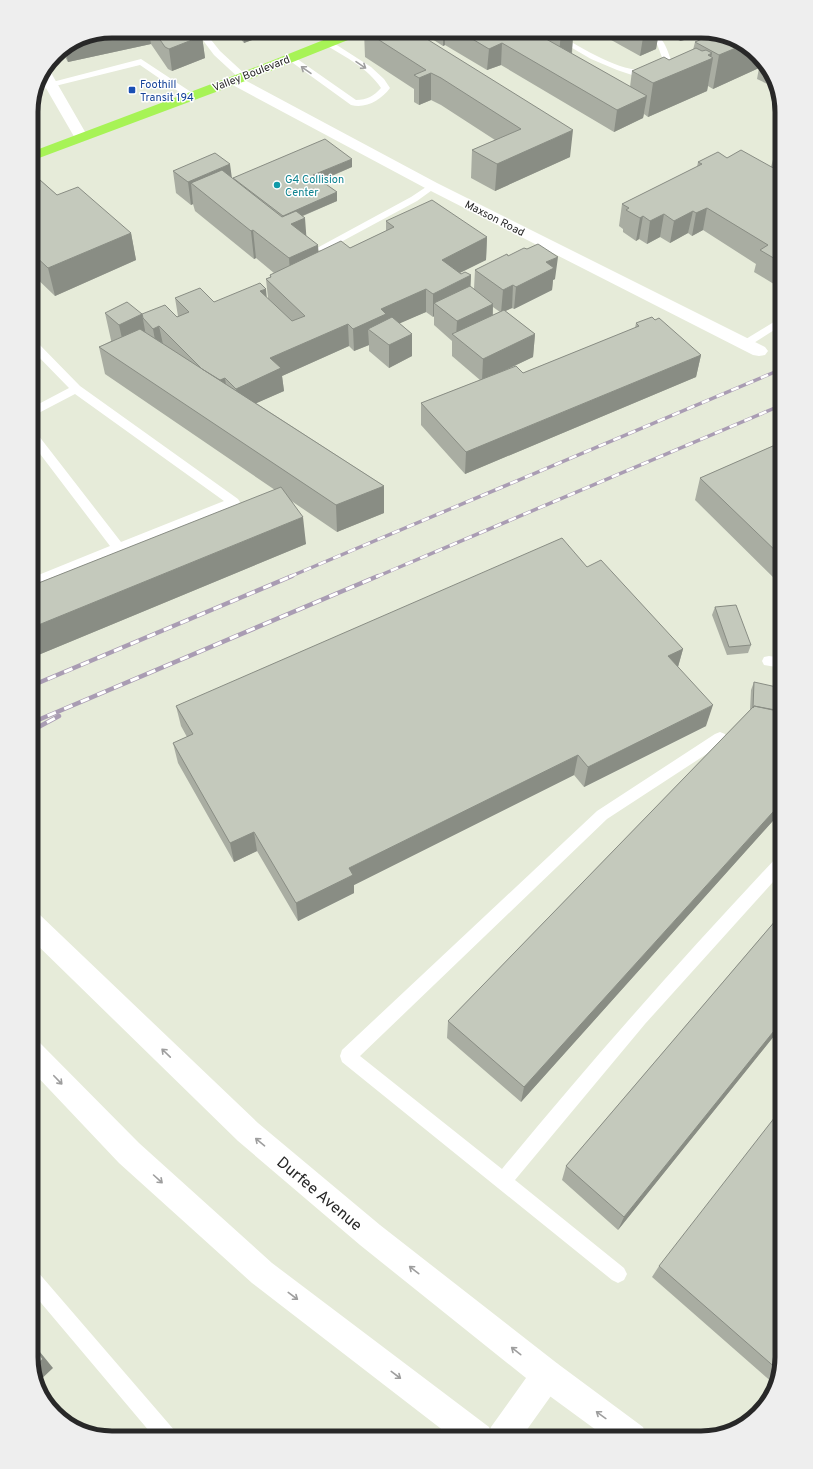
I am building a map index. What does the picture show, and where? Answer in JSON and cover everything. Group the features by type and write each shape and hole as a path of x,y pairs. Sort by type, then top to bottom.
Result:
{"main road":[{"name":"Valley Boulevard","path":"38,154 341,38"}],"street":[{"path":"47,78 81,138"},
{"name":"Maxson Road","path":"238,78 432,186 752,347"},
{"name":"Durfee Avenue","path":"38,930 248,1132 370,1235 547,1375 623,1431"},
{"path":"38,1059 130,1153 262,1273 469,1431"},
{"path":"507,1431 547,1375"}],"lane":[{"path":"205,38 238,78"},
{"path":"558,38 623,70 641,73 660,69 667,60 661,43 654,38"},
{"path":"290,58 354,103 364,103 378,97 386,88 382,80 329,43"},
{"path":"43,87 141,62 192,96"},
{"path":"322,248 414,199 432,186"},
{"path":"752,347 775,326"},
{"path":"38,349 76,389 234,502 38,580"},
{"path":"38,409 76,389"},
{"path":"38,443 118,548"},
{"path":"618,1274 348,1056 602,815 720,738"},
{"path":"503,1181 554,1118 688,963 775,870"},
{"path":"38,1285 162,1431"}],"building":[{"path":"159,38 197,38 169,49 165,47"},
{"path":"376,38 425,38 573,130 497,164 472,150 521,129 441,78 431,73 419,78 414,75 426,70"},
{"path":"471,38 544,38 647,96 617,110 502,43 489,49"},
{"path":"704,38 716,39 737,48 719,55 695,42"},
{"path":"696,48 712,53 708,55 713,58 653,83 632,71 664,57 669,60"},
{"name":"G4 Collision Center","path":"325,139 352,159 313,175 337,192 283,216 233,178"},
{"path":"741,150 775,169 775,259 760,250 768,245 707,208 696,213 693,211 674,221 664,214 650,221 643,216 640,218 626,210 629,208 622,204 702,164 698,162 718,152 727,158"},
{"path":"215,153 230,164 188,182 173,171"},
{"path":"222,170 282,217 296,211 305,218 291,224 318,245 289,258 253,230 251,231 191,183"},
{"path":"38,178 57,195 78,187 131,233 48,268 38,259"},
{"path":"432,200 487,237 442,260 461,274 465,272 471,275 433,294 426,289 381,309 386,314 353,329 348,324 270,358 281,368 236,389 225,378 220,380 202,369 159,326 153,329 143,318 142,314 165,305 177,317 189,312 175,298 200,288 214,302 260,283 266,289 260,291 292,321 305,316 266,279 271,277 270,275 341,241 350,248 394,227 386,221"},
{"path":"538,244 558,257 546,262 554,268 516,287 513,285 503,290 475,270 507,254 508,256 524,248 527,249"},
{"path":"470,286 493,304 457,321 434,303"},
{"path":"127,302 142,314 119,325 105,313"},
{"path":"504,310 535,334 483,359 452,334"},
{"path":"392,317 412,334 389,345 368,329"},
{"path":"652,317 655,320 659,318 701,355 466,452 421,403 516,366 523,373 639,326 636,323"},
{"path":"140,329 384,486 336,505 99,347"},
{"path":"775,445 775,550 700,478"},
{"path":"281,487 303,517 38,625 38,583"},
{"path":"562,538 587,567 601,560 683,649 668,656 713,705 588,767 578,755 349,868 353,875 296,903 254,832 230,843 173,743 193,734 176,706"},
{"path":"736,605 751,645 729,647 715,607"},
{"path":"754,682 775,687 775,710 754,706 753,708"},
{"path":"754,706 775,710 775,810 524,1087 448,1021"},
{"path":"775,921 775,1030 624,1217 566,1166"},
{"path":"775,1117 774,1367 659,1266"},
{"path":"38,1353 43,1359 38,1363"}],"railway":[{"path":"289,577 775,372"},
{"path":"376,577 775,408"},
{"path":"38,683 292,576"},
{"path":"38,720 378,576"},
{"path":"38,727 59,716"}],"place":[{"name":"Foothill Transit 194","path":"132,90"},
{"name":"G4 Collision Center","path":"277,185"}]}
